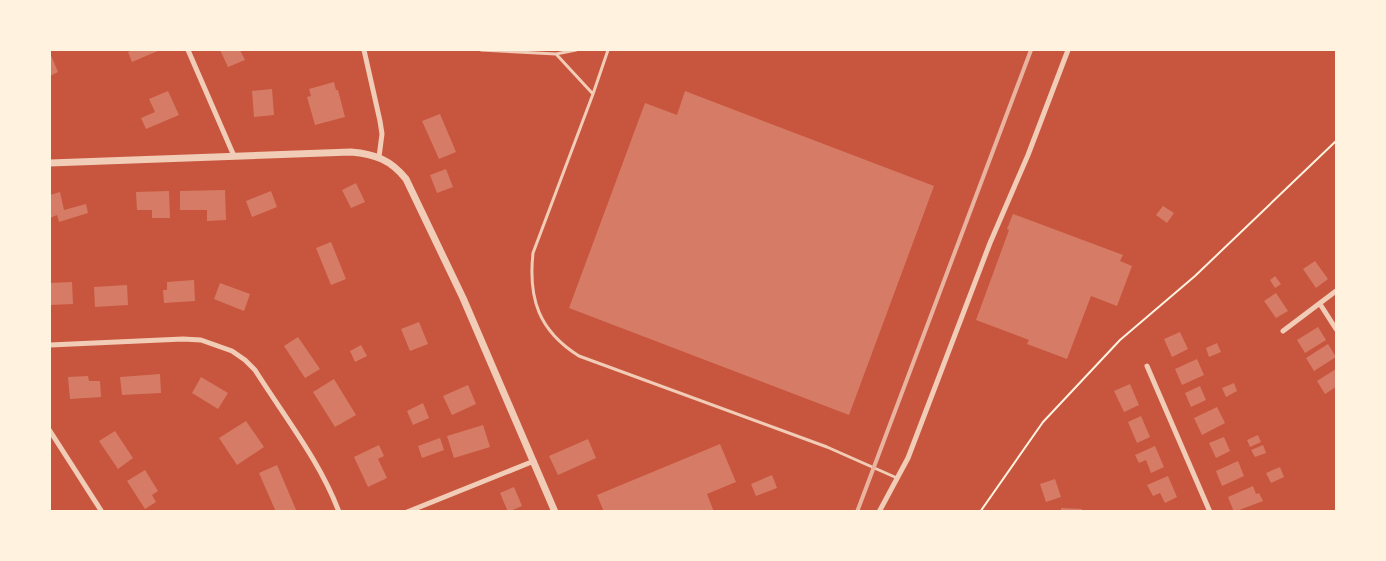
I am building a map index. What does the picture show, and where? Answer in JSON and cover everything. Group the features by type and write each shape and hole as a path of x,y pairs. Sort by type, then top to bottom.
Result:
{"street":[{"path":"188,50 234,156"},
{"path":"366,50 382,134 379,157"},
{"path":"879,512 908,458 990,243 1028,156 1068,50"},
{"path":"50,164 351,152 379,157 392,164 399,170 412,192 463,298 555,512"},
{"path":"1283,331 1336,291"},
{"path":"1320,304 1336,329"},
{"path":"50,345 183,339 201,340 232,351 255,370 319,471 332,493 339,512"},
{"path":"1147,366 1210,512"},
{"path":"50,431 102,512"},
{"path":"406,512 534,461"}],"lane":[{"path":"481,50 556,54 576,50"},
{"path":"608,50 533,253 531,276 536,303 555,339 579,356 827,447 897,478"},
{"path":"556,54 593,94"}],"path":[{"path":"980,512 1043,422 1120,340 1195,276 1336,141"}],"building":[{"path":"160,50 132,62 128,52"},
{"path":"220,50 240,50 245,60 228,67"},
{"path":"50,53 58,72 50,76"},
{"path":"334,82 345,117 315,125 307,97 311,96 309,89"},
{"path":"272,89 274,115 254,117 252,91"},
{"path":"168,91 179,115 146,129 141,118 155,112 149,99"},
{"path":"685,91 934,186 849,415 569,308 645,103 677,115"},
{"path":"440,114 456,152 439,159 422,121"},
{"path":"446,169 453,187 437,193 430,175"},
{"path":"356,183 365,202 351,208 342,190"},
{"path":"225,190 226,220 207,221 207,210 180,210 180,191"},
{"path":"169,191 170,218 152,218 152,210 137,210 136,192"},
{"path":"271,191 277,207 252,217 246,201"},
{"path":"60,192 64,210 86,204 88,213 59,222 57,215 50,218 50,195"},
{"path":"1163,206 1174,213 1167,223 1156,215"},
{"path":"1013,214 1123,255 1120,261 1132,266 1117,306 1091,296 1067,359 1027,344 1029,340 976,320"},
{"path":"331,242 346,279 331,285 316,248"},
{"path":"1315,261 1328,279 1316,288 1303,269"},
{"path":"1275,276 1281,284 1275,288 1270,280"},
{"path":"194,280 195,301 164,303 163,290 167,290 167,282"},
{"path":"72,282 73,304 50,305 50,283"},
{"path":"220,283 250,294 244,311 214,299"},
{"path":"127,285 128,305 95,307 94,287"},
{"path":"1276,293 1288,311 1276,318 1264,301"},
{"path":"419,322 428,344 410,351 401,329"},
{"path":"1318,327 1326,340 1305,353 1297,340"},
{"path":"1180,332 1188,349 1172,357 1164,339"},
{"path":"298,337 320,369 305,378 284,346"},
{"path":"1217,343 1221,352 1209,357 1206,348"},
{"path":"1328,344 1336,357 1314,371 1306,358"},
{"path":"361,345 367,356 355,362 350,351"},
{"path":"1197,359 1204,375 1182,385 1175,369"},
{"path":"1336,369 1336,387 1325,394 1317,381"},
{"path":"160,374 161,393 122,395 120,377"},
{"path":"88,376 89,381 100,381 101,397 70,399 68,377"},
{"path":"201,377 228,393 218,409 192,393"},
{"path":"334,379 356,415 335,427 313,392"},
{"path":"1234,383 1237,391 1226,397 1222,388"},
{"path":"1130,384 1139,405 1124,412 1114,391"},
{"path":"468,385 476,404 452,415 443,396"},
{"path":"1200,386 1206,400 1191,407 1185,393"},
{"path":"423,403 429,418 413,425 407,411"},
{"path":"1217,407 1225,423 1202,435 1194,418"},
{"path":"1141,416 1150,437 1137,443 1128,422"},
{"path":"246,421 264,447 237,465 219,438"},
{"path":"483,425 490,447 454,458 447,436"},
{"path":"115,431 133,458 118,469 99,441"},
{"path":"1258,435 1261,442 1250,447 1247,440"},
{"path":"1224,437 1230,451 1216,458 1209,443"},
{"path":"440,438 444,450 422,458 418,446"},
{"path":"588,439 596,458 558,475 549,456"},
{"path":"720,444 736,482 707,494 714,512 604,512 597,495"},
{"path":"379,445 384,456 378,459 387,478 368,487 354,457"},
{"path":"1263,445 1266,453 1255,457 1251,450"},
{"path":"1155,446 1164,467 1151,473 1146,460 1139,463 1135,455"},
{"path":"1238,461 1244,476 1222,486 1216,471"},
{"path":"277,465 297,512 276,512 259,473"},
{"path":"1280,467 1284,477 1271,483 1266,473"},
{"path":"145,470 158,491 152,495 156,502 145,509 127,481"},
{"path":"772,475 777,488 756,496 751,484"},
{"path":"1168,476 1177,497 1165,503 1160,493 1153,496 1147,485"},
{"path":"1055,479 1061,497 1046,502 1040,484"},
{"path":"1253,486 1256,494 1259,493 1263,501 1234,512 1228,497"},
{"path":"514,487 522,506 508,512 500,493"},
{"path":"1061,508 1082,509 1082,512 1061,512"}],"railway":[{"path":"857,512 1031,50"}]}
